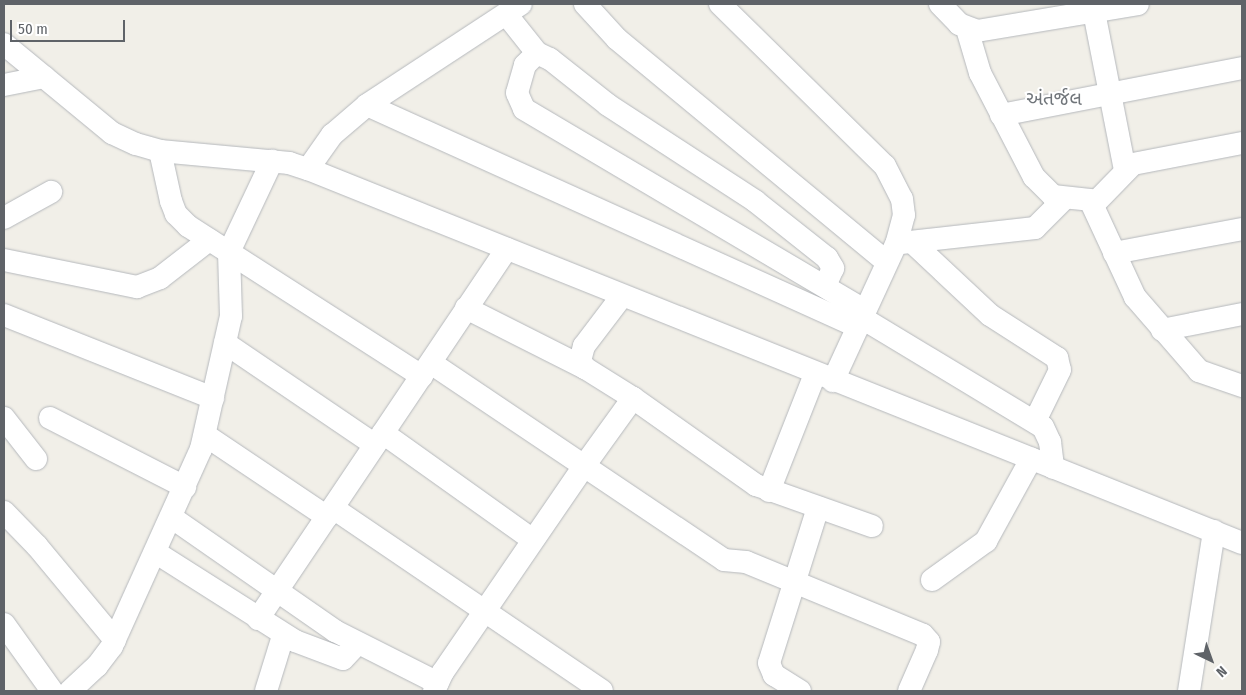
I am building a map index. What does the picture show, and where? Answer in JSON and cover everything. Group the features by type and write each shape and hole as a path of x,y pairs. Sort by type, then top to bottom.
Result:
{"street":[{"path":"585,4 617,39 898,250 990,315 1057,358 1060,370 1035,421"},
{"path":"720,4 885,166 902,199 904,215 898,250 862,319 824,377 769,491"},
{"path":"940,4 967,29 980,74 1034,177 1053,196 1064,199 1084,198 1094,204 1114,253 1135,296 1162,330 1200,371 1242,386"},
{"path":"967,29 988,30 1138,4"},
{"path":"308,168 332,135 367,105 514,9 537,53 550,59 608,105 755,201 827,258 833,268 825,286"},
{"path":"1094,12 1125,170"},
{"path":"4,44 112,133 160,151 272,161 308,168 507,250 1242,543"},
{"path":"537,53 525,64 517,93 524,109 684,206 825,286 862,319"},
{"path":"1001,115 1242,68"},
{"path":"4,86 44,77"},
{"path":"367,105 862,319 1035,421 1047,432 1053,468"},
{"path":"1094,204 1125,170 1143,160 1242,143"},
{"path":"160,151 176,214 188,226 209,240 584,466 724,560 746,562 923,635 929,642 909,691"},
{"path":"70,691 97,666 115,640 185,487 205,435 231,316 229,252 272,161"},
{"path":"4,218 51,192"},
{"path":"898,250 952,235 1035,228 1064,199"},
{"path":"1114,253 1242,229"},
{"path":"4,260 137,287 160,278 209,240"},
{"path":"258,619 466,308 507,250"},
{"path":"585,368 580,361 584,346 622,296"},
{"path":"466,308 585,368 633,398 741,477 769,491 872,526"},
{"path":"1162,330 1242,314"},
{"path":"4,315 213,398"},
{"path":"225,343 379,439 533,540"},
{"path":"171,517 277,591 358,644 436,687 533,540 633,398"},
{"path":"4,418 36,459"},
{"path":"50,418 185,487"},
{"path":"205,435 330,512 602,691"},
{"path":"932,580 986,541 1031,459"},
{"path":"800,691 774,675 769,664 818,508"},
{"path":"4,512 37,546 115,640"},
{"path":"1190,691 1214,531"},
{"path":"155,552 283,636 343,659 358,644"},
{"path":"4,624 52,691"},
{"path":"266,691 283,636"}],"district":[{"name":"અંતર્જલ","path":"1054,99"}]}
